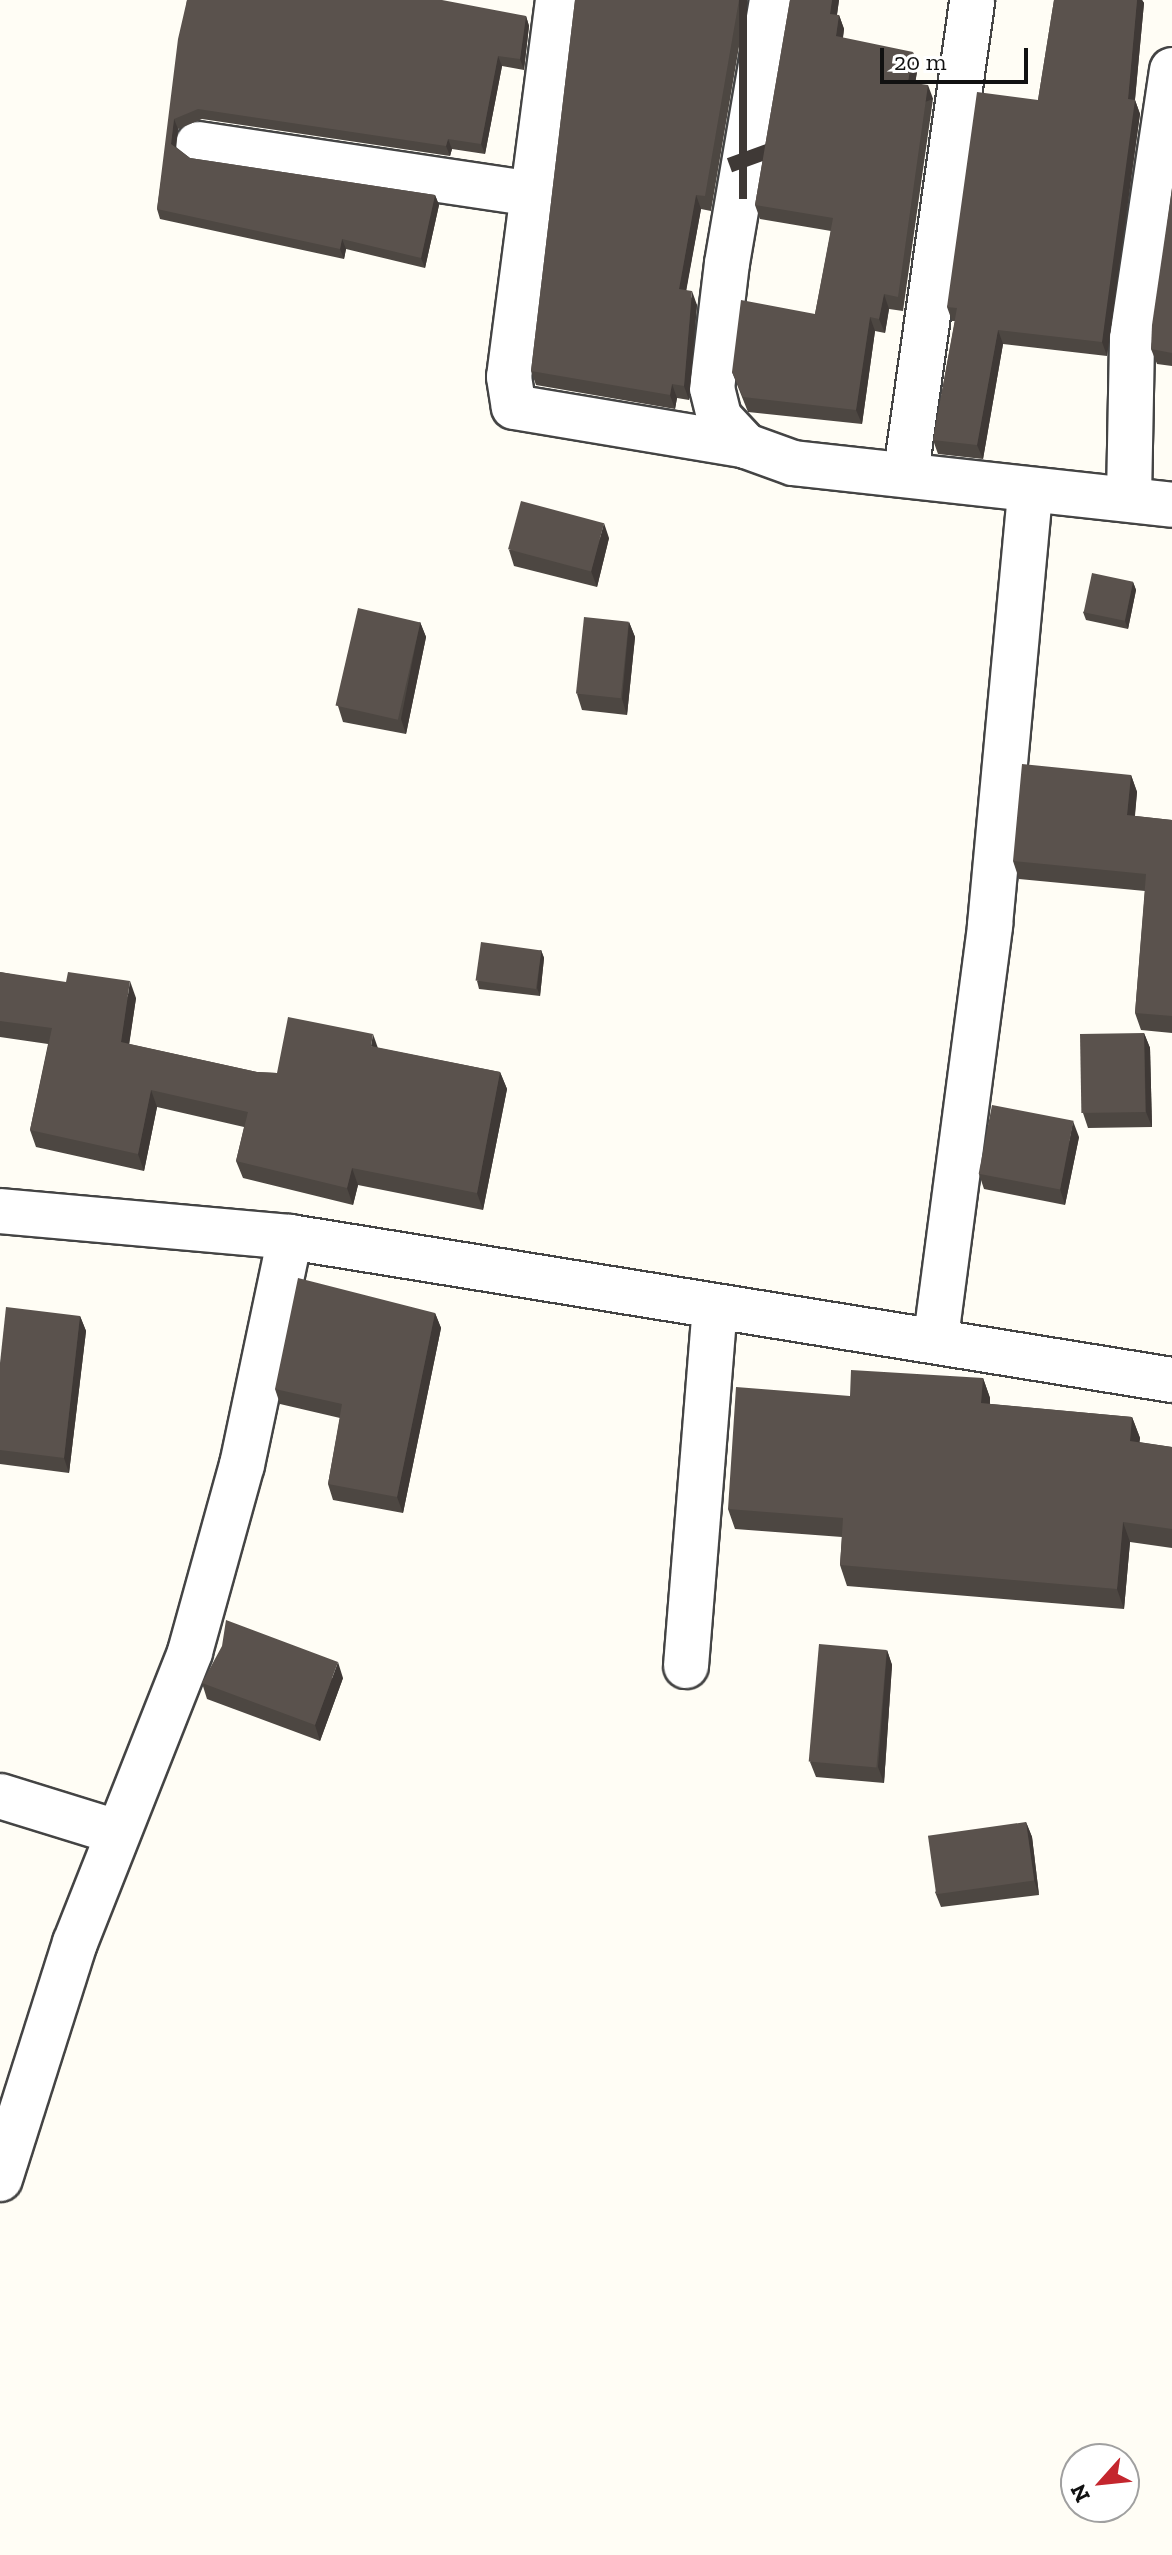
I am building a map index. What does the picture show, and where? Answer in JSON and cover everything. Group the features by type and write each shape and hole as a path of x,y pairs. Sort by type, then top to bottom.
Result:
{"street":[{"path":"558,0 509,377 514,407 746,446 793,463 906,472 1030,492 1129,498 1172,505"},
{"path":"746,446 719,417 712,388 772,0"},
{"path":"906,472 972,0"},
{"path":"1129,498 1132,338 1172,70"},
{"path":"198,144 533,194"},
{"path":"936,1337 990,925 1030,492"},
{"path":"0,1211 290,1237 715,1307 936,1337 1172,1380"},
{"path":"0,2179 19,2049 116,1832 190,1652 242,1465 290,1237"},
{"path":"686,1666 715,1307"},
{"path":"0,1796 116,1832"}],"building":[{"path":"187,0 442,0 526,16 520,59 498,56 481,144 448,139 446,146 198,109 174,119 171,144 190,158 435,195 421,258 342,239 340,249 157,209 178,39"},
{"path":"575,0 739,0 705,196 696,195 679,289 692,291 684,386 672,384 670,395 531,371"},
{"path":"790,0 832,0 830,14 839,15 836,36 913,52 908,82 928,85 898,297 884,294 879,319 870,317 856,410 743,397 732,372 741,300 815,314 833,218 755,205"},
{"path":"1054,0 1137,0 1128,99 1135,100 1102,342 998,330 977,445 933,440 957,308 947,307 977,92 1038,100"},
{"path":"1172,188 1172,353 1151,349"},
{"path":"521,501 604,523 591,572 508,549"},
{"path":"1092,573 1133,582 1125,621 1084,612"},
{"path":"358,608 420,622 398,720 336,705"},
{"path":"584,617 629,622 621,698 576,694"},
{"path":"1022,764 1131,775 1127,815 1172,820 1172,1016 1135,1013 1146,874 1013,861"},
{"path":"481,942 541,950 536,989 476,981"},
{"path":"0,972 66,982 68,972 130,981 121,1042 257,1072 277,1073 288,1017 373,1034 371,1046 500,1072 477,1193 352,1168 347,1188 236,1161 248,1112 151,1090 138,1154 30,1130 52,1028 0,1021"},
{"path":"1144,1033 1145,1112 1081,1113 1080,1034"},
{"path":"992,1105 1073,1121 1060,1190 979,1174"},
{"path":"298,1278 435,1313 397,1497 328,1484 342,1404 275,1389"},
{"path":"6,1307 80,1316 64,1458 0,1450 0,1363"},
{"path":"851,1370 983,1378 981,1403 1132,1417 1130,1441 1172,1447 1172,1529 1123,1522 1117,1589 840,1565 843,1518 728,1509 736,1387 850,1396"},
{"path":"226,1620 338,1662 315,1725 202,1683 222,1646"},
{"path":"819,1644 887,1650 876,1767 809,1762"},
{"path":"1026,1822 1034,1880 936,1894 928,1836"}]}
